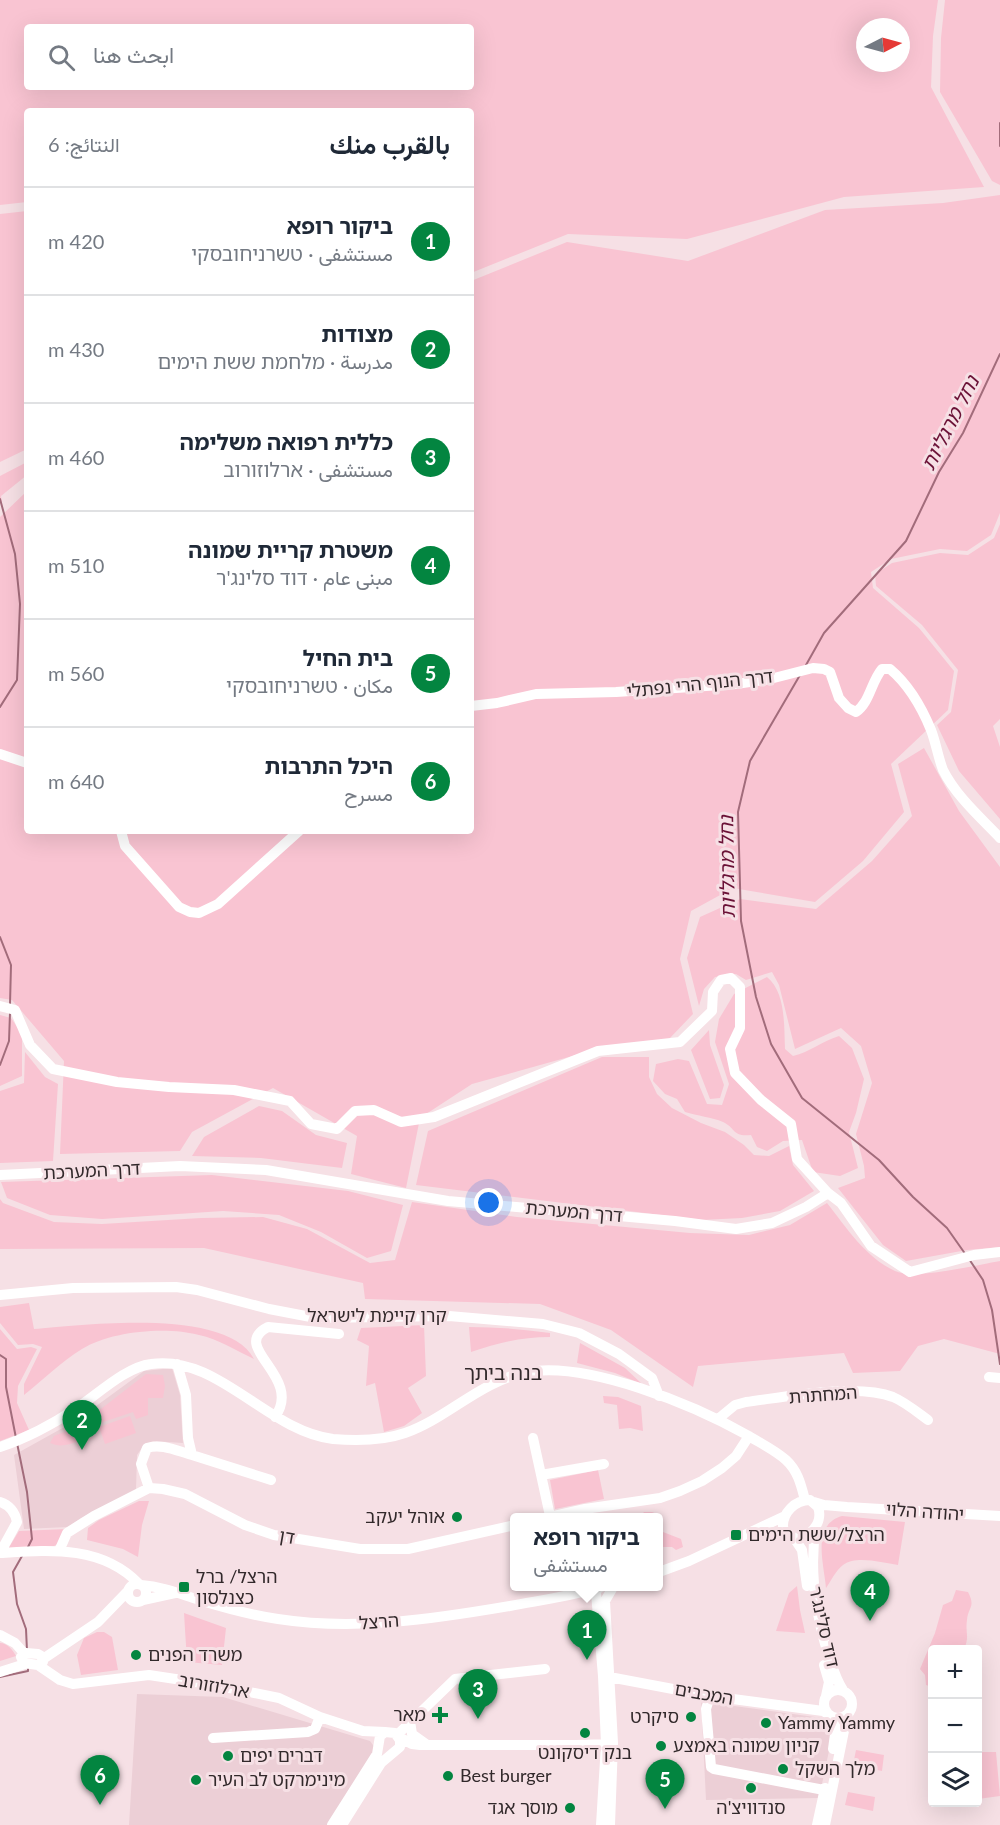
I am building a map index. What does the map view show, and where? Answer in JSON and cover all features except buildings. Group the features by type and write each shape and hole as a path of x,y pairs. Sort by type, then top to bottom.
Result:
{"street":[{"name":"דרך הנוף הרי נפתלי","path":"474,706 536,694 606,693 736,684 770,679 813,668 830,672 839,698 848,708 856,712 862,707 876,676 882,669 890,669 901,678 915,699 931,731 944,771 956,789 1000,838"},
{"path":"0,754 24,762"},
{"path":"122,834 125,846 173,900 184,909 199,913 218,904 296,834"},
{"path":"0,1006 15,1010 30,1045 53,1070 117,1082 234,1090 290,1101 311,1124 337,1129 355,1112 374,1110 401,1122 435,1117 598,1051 680,1042 712,1011 713,992 721,980 731,978 740,987 741,1002 740,1028 730,1049 735,1073 761,1100 791,1124 797,1159 828,1194 841,1203 871,1246 910,1272 974,1255 1000,1252"},
{"name":"דרך המערכת","path":"0,1175 180,1166 266,1170 448,1201 675,1221 736,1229 772,1223 828,1194"},
{"name":"קרן קיימת לישראל","path":"0,1295 73,1288 176,1287 315,1318 449,1316 543,1324 579,1333 605,1346 652,1378 659,1396"},
{"path":"275,1417 280,1409 280,1382 256,1348 255,1340 262,1330 268,1327 339,1334"},
{"path":"0,1447 27,1437 65,1415 134,1369 153,1363 177,1364 217,1380 275,1417 314,1436 354,1441 406,1432 424,1424 493,1383 528,1372 586,1374 659,1396 718,1419 785,1459 793,1467 809,1501 820,1512 817,1523 806,1535 791,1537 773,1530 732,1542"},
{"path":"177,1364 186,1395 188,1438 192,1455"},
{"name":"המחתרת","path":"718,1419 735,1405 746,1402 849,1391 868,1392 893,1398 928,1420"},
{"path":"566,1513 660,1498 680,1491 722,1468 736,1455 749,1436"},
{"path":"533,1438 547,1513"},
{"path":"59,1551 67,1533 94,1515 149,1488 141,1464 147,1448 161,1446 271,1480"},
{"path":"541,1475 604,1464"},
{"name":"דן","path":"149,1488 185,1494 245,1525 274,1535 360,1549 408,1549 510,1526"},
{"path":"663,1571 689,1562 732,1542 785,1516 798,1503 809,1501"},
{"name":"יהודה הלוי","path":"809,1501 824,1505 1000,1516"},
{"path":"0,1502 10,1508 16,1517 16,1522 0,1553 59,1551 82,1553 119,1568 134,1587 146,1592 139,1601 128,1598 134,1587"},
{"name":"יהודה הלוי","path":"817,1523 828,1513 850,1507"},
{"path":"785,1516 783,1523 791,1537"},
{"name":"דוד סלינג'ר","path":"817,1523 813,1562 816,1603 834,1673 843,1690"},
{"path":"76,1527 70,1537 71,1543 82,1553"},
{"name":"דוד סלינג'ר","path":"791,1537 800,1545 804,1556 808,1604 829,1682 825,1698"},
{"name":"הרצל","path":"41,1660 98,1622 134,1587 164,1588 258,1616 336,1624 401,1621 594,1591"},
{"path":"606,1591 607,1676"},
{"path":"606,1591 610,1825"},
{"name":"הרצל","path":"109,1612 139,1601 178,1593"},
{"path":"0,1635 15,1643 23,1659"},
{"name":"הרצל","path":"41,1660 72,1640"},
{"path":"52,1671 51,1663 54,1652"},
{"path":"1,1672 23,1659 41,1660 69,1683"},
{"path":"41,1660 60,1680 69,1683"},
{"path":"332,1825 377,1754 380,1736 394,1734 455,1679 545,1669"},
{"name":"ארלוזורוב","path":"69,1683 150,1675 215,1685 279,1698 320,1717 363,1731 394,1734 412,1744 610,1744"},
{"name":"המכבים","path":"607,1676 710,1696 806,1709 831,1716"},
{"path":"806,1709 834,1690 843,1690 853,1702 847,1716 825,1825"},
{"path":"710,1696 706,1708 711,1767 714,1770 825,1790"},
{"path":"817,1825 836,1734 836,1727 824,1705 825,1698"},
{"path":"831,1716 839,1718 847,1716"},
{"path":"213,1738 308,1732 315,1729 320,1717"},
{"path":"410,1721 412,1734 424,1745"},
{"name":"ארלוזורוב","path":"363,1731 378,1745"},
{"path":"342,1825 377,1770 401,1744 394,1734"},
{"path":"601,1825 610,1744"},
{"path":"378,1745 383,1753 394,1753"},
{"name":"ארלוזורוב","path":"394,1753 424,1745"}],"shaded area":[{"path":"0,0 938,0 933,36 931,87 984,187 844,197 687,239 568,234 474,272 474,108 24,108 24,202 0,205"},
{"path":"945,0 1000,0 1000,185 992,181 940,92 941,38"},
{"path":"1000,195 1000,513 991,535 967,551 940,549 891,559 871,572 873,588 919,628 954,671 948,710 891,764 904,812 863,861 815,902 733,888 691,911 680,959 693,1014 669,1039 601,1048 472,1084 420,1118 406,1188 351,1174 357,1136 273,1088 192,1132 180,1151 60,1154 64,1061 12,1000 0,998 0,517 24,494 24,834 474,834 474,280 567,242 688,261 825,210 943,203"},
{"path":"24,211 24,450 0,462 0,214"},
{"path":"24,464 24,477 1,496 0,504 0,476"},
{"path":"1000,524 1000,719 993,726 1000,747 1000,819 959,771 937,725 951,712 958,670 922,625 876,586 875,574 892,563 940,553 968,555 994,538"},
{"path":"924,748 959,811 1000,867 1000,1247 967,1250 906,1261 883,1245 838,1188 865,1178 856,1134 872,1083 861,1046 841,1028 795,1049 779,985 772,972 746,980 736,974 715,977 704,989 699,1006 687,958 700,917 740,899 816,909 872,861 912,816 898,764"},
{"path":"767,977 778,991 781,1001 785,1049 793,1056 839,1036 852,1048 864,1079 849,1132 858,1168 840,1176 813,1172 802,1140 783,1141 767,1151 757,1147 751,1135 740,1135 719,1120 685,1112 677,1099 665,1094 653,1081 656,1064 678,1059 689,1061 707,1104 722,1105 729,1084 715,1042 719,1019 734,994"},
{"path":"0,1015 11,1018 22,1034 22,1076 0,1086"},
{"path":"709,1030 710,1045 724,1085 720,1098 710,1099 691,1050"},
{"path":"25,1052 45,1077 58,1084 53,1161 0,1163 0,1091 24,1083"},
{"path":"602,1057 649,1057 649,1077 657,1094 672,1108 725,1132 754,1155 769,1156 789,1146 793,1165 814,1191 780,1211 742,1218 702,1220 416,1185 428,1131"},
{"path":"259,1106 282,1111 316,1135 347,1143 342,1168 261,1158 192,1156 204,1137"},
{"path":"212,1175 348,1191 403,1205 391,1251 367,1258 321,1232 279,1215 223,1211 102,1219 50,1215 7,1198 1,1182"},
{"path":"0,1199 3,1203 54,1222 102,1224 263,1217 307,1229 370,1263 395,1260 412,1202 517,1217 690,1233 749,1235 790,1225 827,1203 866,1250 895,1271 931,1273 1000,1261 1000,1354 944,1339 918,1346 900,1371 853,1373 844,1353 698,1366 693,1387 611,1330 540,1304 365,1299 363,1283 204,1248 0,1249"},
{"path":"29,1303 34,1329 118,1323 186,1326 215,1332 239,1343 254,1359 213,1339 186,1332 155,1331 123,1334 82,1349 24,1395 24,1384 42,1347 33,1344 18,1345 0,1323 0,1307"},
{"path":"424,1325 426,1376 408,1388 422,1413 404,1426 384,1432 375,1383 366,1386 369,1346 357,1340 361,1328"},
{"path":"469,1327 550,1333 550,1337 510,1341 471,1352"},
{"path":"0,1329 17,1349 31,1347 37,1349 18,1386 17,1403 29,1430 0,1441"},
{"path":"580,1343 625,1368 642,1384 615,1373 577,1363"},
{"path":"172,1368 180,1395 183,1443 153,1441 144,1445 137,1455 136,1490 68,1527 24,1529 14,1455 77,1420 144,1371"},
{"path":"146,1374 163,1375 165,1386 163,1398 148,1398 148,1415 136,1419 133,1412 97,1424 94,1434 78,1441 67,1445 50,1443 54,1436 79,1426"},
{"path":"603,1396 618,1397 641,1406 643,1431 630,1428 619,1429 617,1405 604,1403"},
{"path":"130,1416 136,1433 105,1444 99,1427"},
{"path":"598,1470 604,1499 555,1509 550,1480"},
{"path":"139,1501 149,1501 142,1525 138,1557 123,1549 87,1540 88,1528 99,1520"},
{"path":"842,1516 905,1522 898,1565 855,1560 843,1565 826,1588 822,1557 823,1536 832,1521"},
{"path":"67,1529 61,1542 54,1546 8,1549 19,1531"},
{"path":"663,1532 681,1539 683,1547 676,1550 672,1547 663,1547"},
{"path":"797,1586 805,1633 776,1631 789,1593"},
{"path":"956,1590 968,1592 971,1607 967,1620 966,1645 930,1645 943,1605 952,1601"},
{"path":"184,1613 226,1628 222,1665 187,1662"},
{"path":"97,1632 104,1632 112,1637 118,1670 81,1675 77,1655 84,1638"},
{"path":"0,1643 10,1647 16,1656 0,1661"},
{"path":"928,1650 928,1686 925,1675 920,1669"},
{"path":"137,1694 223,1697 370,1741 376,1749 330,1825 129,1825"},
{"path":"701,1699 719,1704 829,1720 833,1732 819,1798 706,1800"},
{"path":"856,1750 884,1755 882,1771 853,1765"},
{"path":"982,1752 996,1752 1000,1796 982,1798"},
{"path":"848,1792 875,1797 873,1811 845,1805"}],"waterway":[{"name":"נחל מרגליות","path":"1000,123 1000,146"},
{"name":"נחל מרגליות","path":"806,665 824,633 906,541 939,472 963,433 1000,354"},
{"path":"0,499 15,554 20,604 17,680 0,707"},
{"name":"נחל מרגליות","path":"800,675 750,761 738,812 741,921 756,997 771,1044 802,1098 879,1160 913,1197 947,1228 966,1255"},
{"path":"0,937 11,965 10,1004"},
{"path":"0,1065 9,1041 10,1013"},
{"name":"נחל מרגליות","path":"969,1259 983,1280 992,1310 1000,1364"},
{"path":"0,1355 6,1359 6,1387 16,1438"},
{"path":"17,1443 27,1492 32,1539 27,1549"},
{"path":"22,1556 13,1572 17,1604 26,1629 27,1651"},
{"path":"0,1677 28,1671 28,1669"}],"place":[{"name":"מצודות","path":"82,1450"},
{"name":"אוהל יעקב","path":"457,1517"},
{"name":"הרצל/ששת הימים","path":"736,1535"},
{"name":"הרצל/ ברל כצנלסון","path":"184,1587"},
{"name":"משטרת קריית שמונה","path":"870,1621"},
{"name":"משרד הפנים","path":"136,1655"},
{"name":"ביקור רופא","path":"587,1660"},
{"name":"מאר","path":"440,1715"},
{"name":"סיקרט","path":"691,1717"},
{"name":"כללית רפואה משלימה","path":"478,1719"},
{"name":"Yammy Yammy","path":"766,1723"},
{"name":"בנק דיסקונט","path":"585,1733"},
{"name":"קניון שמונה באמצע","path":"661,1746"},
{"name":"דברים יפים","path":"228,1756"},
{"name":"מלך השקל","path":"783,1769"},
{"name":"Best burger","path":"448,1776"},
{"name":"מינימרקט לב העיר","path":"196,1780"},
{"name":"סנדוויצ'ה","path":"751,1788"},
{"name":"היכל התרבות","path":"100,1805"},
{"name":"מוסך אגד","path":"570,1808"},
{"name":"בית החיל","path":"665,1809"}],"district":[{"name":"בנה ביתך","path":"503,1373"}]}
